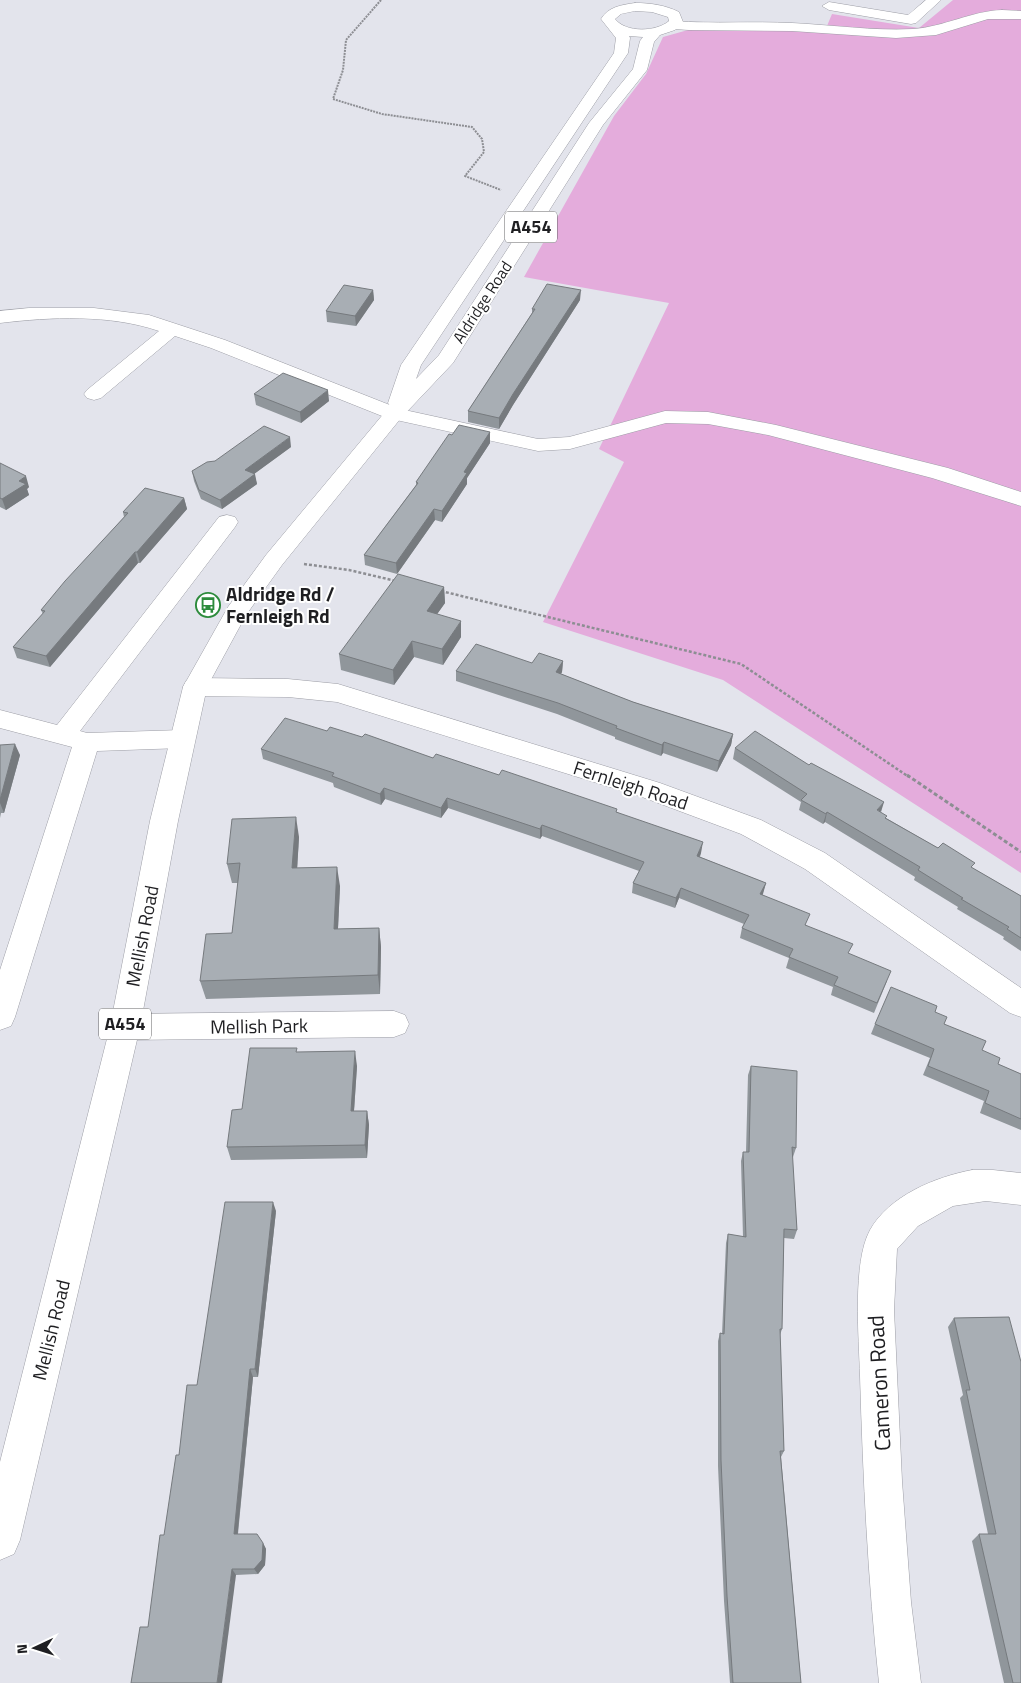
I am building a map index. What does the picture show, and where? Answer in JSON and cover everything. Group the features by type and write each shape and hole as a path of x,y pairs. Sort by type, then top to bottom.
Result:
{"main road":[{"name":"A454","path":"617,28 609,21 610,16 616,11 648,0"},
{"path":"815,29 828,3 911,20 934,0"},
{"path":"629,8 650,8 672,13 696,28 790,27 928,32 954,27 984,16 1021,15"},
{"path":"617,28 638,33 656,32 672,13"},
{"name":"Aldridge Road","path":"394,414 411,365 621,53 624,38 617,28"},
{"name":"Aldridge Road","path":"296,532 394,414 446,358 597,122 640,70 647,41 656,32"},
{"path":"0,317 29,314 94,314 142,319 218,344 394,414 538,445 570,443 665,417 708,418 778,431 940,473 1021,499"},
{"path":"94,394 172,329"},
{"path":"0,1017 75,739 227,522"},
{"name":"Mellish Road","path":"0,1540 124,1027 182,739 195,687 236,612 296,532"},
{"name":"Fernleigh Road","path":"195,687 288,688 338,693 651,790 751,827 815,861 1021,1004"},
{"path":"0,719 75,739 182,739"},
{"name":"Mellish Park","path":"124,1027 394,1024"},
{"name":"Cameron Road","path":"900,1683 895,1644 881,1435 875,1290 881,1244 894,1225 911,1210 931,1200 965,1187 1002,1185 1021,1189"}],"path":[{"path":"380,0 346,40 343,70 334,99 382,114 472,127 482,139 484,152 465,176 522,200"},
{"path":"274,560 349,570 396,581"},
{"path":"434,590 741,664 1021,852"}],"shaded area":[{"path":"953,0 1021,0 1021,873 723,680 543,622 624,462 599,449 669,303 524,277 614,116 646,74 663,37 688,30 785,29 824,33 832,14 919,28"}],"building":[{"path":"547,284 581,290 499,418 468,411 535,309 532,309"},
{"path":"344,285 373,290 355,316 326,311"},
{"path":"283,373 328,390 300,412 254,394"},
{"path":"459,425 490,432 464,472 467,473 442,511 434,509 396,563 364,555 418,483 416,482 449,434 452,435"},
{"path":"264,426 290,437 245,470 255,474 220,500 199,490 192,471 207,462 215,461"},
{"path":"0,463 26,476 19,481 26,484 2,499 0,498"},
{"path":"145,488 184,498 46,656 13,647 45,611 41,610 65,581 128,513 123,512"},
{"path":"398,574 444,587 427,611 461,621 442,649 412,641 393,670 339,654"},
{"path":"476,644 532,663 539,653 563,661 556,672 633,702 733,734 719,761 664,742 662,745 558,703 456,671"},
{"path":"285,718 327,731 330,727 362,737 365,734 433,758 436,754 499,775 502,770 617,809 616,812 703,842 697,856 766,883 760,894 810,914 805,925 853,944 848,953 891,971 877,1003 834,985 838,977 789,957 793,949 742,928 749,915 681,888 676,898 633,883 644,862 542,825 540,829 447,798 441,808 384,788 380,794 332,776 334,773 261,749"},
{"path":"755,731 809,765 811,763 884,802 877,810 887,816 885,818 938,848 943,843 975,863 971,867 1021,896 1021,938 1007,929 1009,927 961,899 963,898 918,870 920,867 827,812 826,814 801,800 807,794 735,748"},
{"path":"15,744 0,800 0,745"},
{"path":"296,817 292,868 337,867 334,929 379,928 378,975 200,981 206,934 232,933 240,863 227,864 232,819"},
{"path":"891,987 937,1006 935,1012 947,1017 944,1024 986,1041 982,1050 1000,1058 998,1064 1021,1074 1021,1119 985,1103 989,1091 928,1066 934,1049 875,1024"},
{"path":"250,1048 297,1048 296,1052 355,1051 351,1111 367,1111 365,1145 227,1147 232,1110 242,1109"},
{"path":"751,1066 797,1071 796,1148 792,1147 797,1230 784,1229 782,1329 780,1329 784,1451 780,1451 801,1683 733,1683 721,1460 720,1333 724,1334 728,1234 746,1237 743,1152 749,1152"},
{"path":"225,1202 273,1202 255,1369 250,1369 234,1534 257,1534 263,1543 262,1560 254,1569 232,1569 217,1683 131,1683 140,1627 148,1627 160,1535 164,1535 176,1455 179,1455 187,1385 197,1385"},
{"path":"1009,1317 1021,1362 1021,1683 1013,1683 979,1534 996,1534 966,1390 970,1390 954,1318"}],"place":[{"name":"Aldridge Rd / Fernleigh Rd","path":"208,605"}]}
